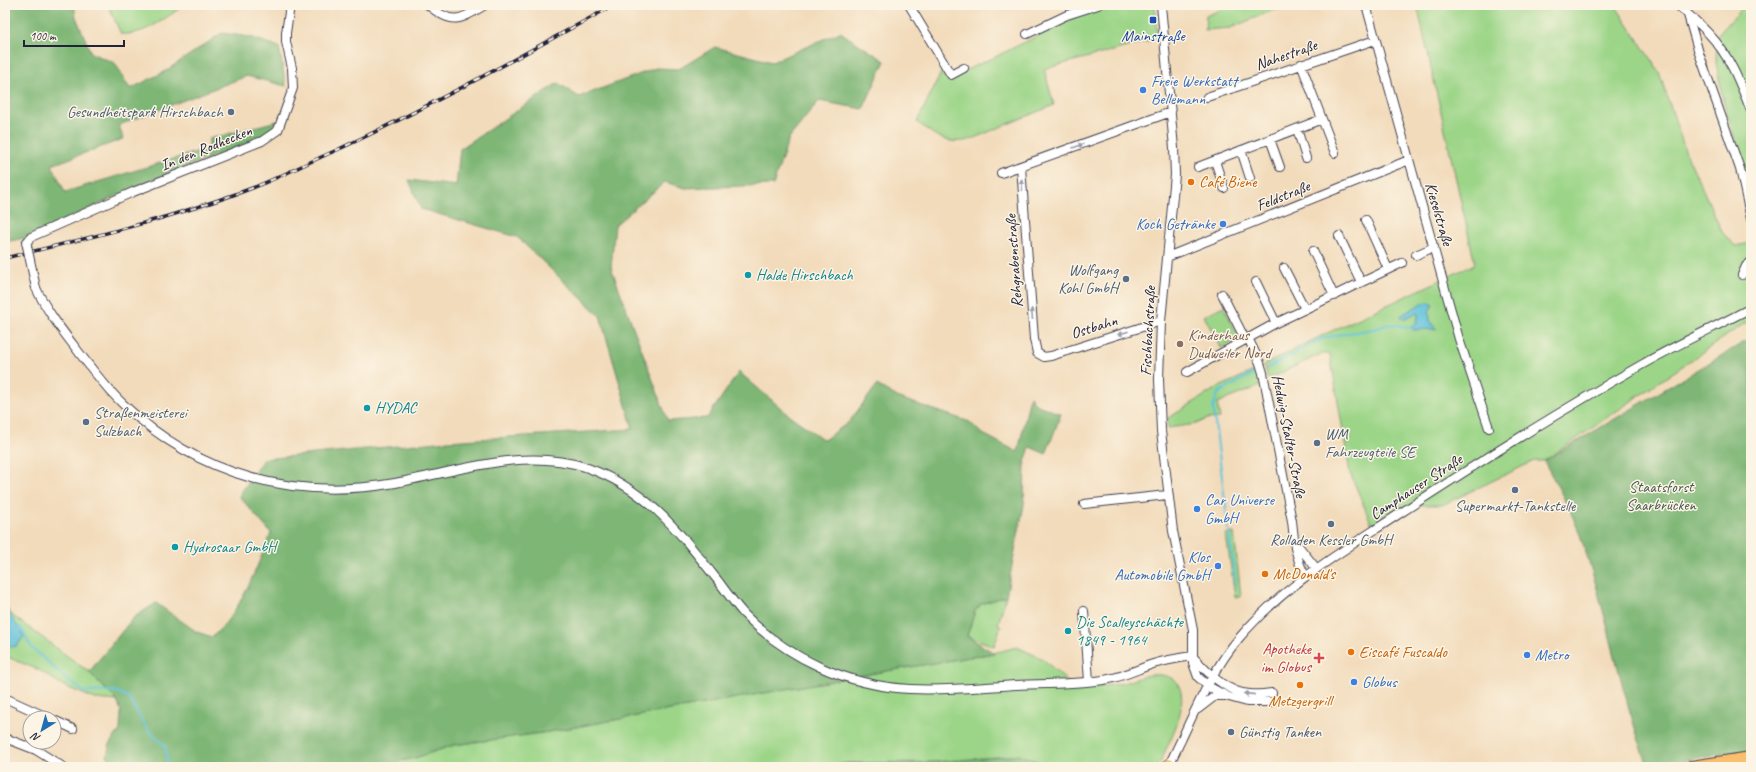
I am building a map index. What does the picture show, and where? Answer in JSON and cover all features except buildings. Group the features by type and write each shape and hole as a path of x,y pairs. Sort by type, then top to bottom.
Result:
{"highway":[{"path":"1691,767 1751,758"}],"street":[{"name":"In den Rodhecken","path":"290,5 286,42 292,68 293,88 278,130 262,141 133,192 31,237 26,244 36,288 42,300 102,382 124,405 144,422 180,448 216,466 249,478 300,488 354,488 393,484 497,461 538,459 558,461 586,468 626,487 641,497 672,524 744,614 786,647 810,662 837,675 883,686 921,690 1089,681"},
{"path":"428,5 440,15 452,19 464,17 485,5"},
{"path":"909,5 951,75 964,68"},
{"path":"1027,34 1067,15 1098,5"},
{"name":"Fischbachstraße","path":"1161,5 1175,175 1160,321 1159,379 1161,424 1167,495 1176,553 1193,630 1192,656 1195,671 1198,677 1208,686 1227,696 1247,702 1272,702"},
{"name":"Kieselstraße","path":"1366,5 1459,339 1489,428"},
{"path":"1677,5 1710,34 1721,49 1737,77 1751,111"},
{"path":"1688,15 1699,53 1740,169 1751,219"},
{"name":"Nahestraße","path":"1207,97 1375,40"},
{"path":"1301,64 1336,153"},
{"path":"1001,173 1171,112"},
{"path":"1198,167 1322,119"},
{"path":"1297,129 1306,158"},
{"path":"1270,139 1280,167"},
{"path":"1241,150 1250,178"},
{"name":"Feldstraße","path":"1167,257 1409,160"},
{"path":"1215,161 1224,188"},
{"name":"Rehgrabenstraße","path":"1021,167 1033,333 1037,353"},
{"path":"1366,220 1388,269"},
{"path":"1339,236 1360,282"},
{"path":"1416,255 1434,247"},
{"path":"1313,250 1334,296"},
{"path":"1187,372 1276,323 1402,262"},
{"path":"1742,275 1746,266 1751,262"},
{"path":"1284,268 1305,309"},
{"path":"1256,282 1276,323"},
{"name":"Hedwig-Stalter-Straße","path":"1222,294 1260,363 1263,373 1295,548 1305,576"},
{"name":"Camphauser Straße","path":"1168,766 1208,686 1240,636 1279,597 1305,576 1419,501 1544,423 1644,364 1751,308"},
{"name":"Ostbahn","path":"1037,353 1044,357 1051,356 1160,321"},
{"path":"1084,504 1167,495"},
{"name":"Hedwig-Stalter-Straße","path":"1295,543 1316,568"},
{"path":"1084,611 1089,681 1118,677 1165,661 1192,656 1227,686 1243,693 1272,693"},
{"path":"1196,710 1215,696 1227,696"},
{"path":"5,698 31,710"},
{"path":"62,724 73,729"},
{"path":"5,738 36,750 62,767"}],"green space":[{"path":"5,5 74,5 76,17 91,53 115,63 130,89 164,72 222,33 250,37 279,47 286,86 247,76 119,125 123,139 52,165 65,192 209,148 209,139 277,121 274,128 259,139 157,178 25,238 5,242"},
{"path":"108,5 185,5 147,29 130,34 121,34"},
{"path":"1109,5 1155,5 1157,39 1044,69 1054,105 969,140 953,141 941,138 917,122 941,73 948,78 995,57 1079,15"},
{"path":"1231,5 1293,5 1292,7 1274,10 1230,28 1205,30 1206,16"},
{"path":"1417,5 1615,5 1659,72 1685,150 1722,232 1735,246 1751,243 1751,319 1544,461 1534,461 1442,505 1408,505 1372,525 1350,473 1330,354 1321,354 1268,379 1264,365 1321,336 1475,264"},
{"path":"1745,5 1751,5 1751,193 1723,100 1716,62 1717,36"},
{"path":"840,32 885,61 863,109 819,101 789,138 773,185 685,188 665,182 615,225 611,267 668,421 707,418 739,372 789,415 824,440 849,422 877,385 899,398 970,422 981,433 1018,452 1030,396 1035,404 1061,414 1046,454 1030,447 1025,462 1024,505 1006,596 981,604 975,611 967,636 994,653 548,732 454,745 415,758 372,767 118,767 107,756 110,743 120,730 121,711 117,701 89,672 133,618 156,603 197,632 212,637 223,627 240,602 254,574 271,533 239,496 263,459 448,441 633,429 600,316 517,237 421,209 409,180 456,186 460,149 558,83 579,97 656,68 679,69 715,47 772,62"},
{"path":"1223,306 1240,339 1221,348 1204,316"},
{"name":"Staatsforst Saarbrücken","path":"1751,338 1751,750 1648,766 1629,708 1589,561 1579,532 1567,505 1544,461"},
{"path":"1256,370 1260,386 1217,403 1220,418 1207,419 1196,424 1168,428 1167,419 1215,389"},
{"path":"1234,533 1241,597 1235,597 1226,534"},
{"path":"1006,596 998,624 1001,626 994,646 967,636 975,611 981,604"},
{"path":"5,606 13,616 89,672 117,701 95,699 64,686 39,670 5,656 5,610 9,612"},
{"path":"1017,647 1043,659 1074,688 1117,684 1150,675 1160,675 1174,680 1181,691 1181,708 1175,728 1160,763 1155,767 1045,767 1036,761 847,763 819,767 372,767 415,758 454,745 548,732 994,653"},
{"path":"1021,755 1036,761 1045,767 819,767 847,763 920,763"}],"water":[{"path":"1429,302 1433,304 1429,312 1430,320 1436,329 1413,330 1411,327 1417,322 1417,313 1403,319 1401,318 1402,315 1422,303"},
{"path":"5,607 24,636 17,646 9,647 5,644"}],"waterway":[{"path":"1267,368 1323,338 1374,329 1389,324 1412,328"},
{"path":"1236,587 1213,407 1218,393 1256,372"},
{"path":"20,631 20,626 31,647 71,683 85,692 115,691 128,697 148,730 165,746 168,767"}],"railway":[{"path":"5,258 162,218 255,187 407,116 614,5"}],"place":[{"name":"Mainstraße","path":"1153,20"},
{"name":"Freie Werkstatt Bellemann","path":"1143,90"},
{"name":"Gesundheitspark Hirschbach","path":"231,112"},
{"name":"Café Biene","path":"1191,182"},
{"name":"Koch Getränke","path":"1223,224"},
{"name":"Halde Hirschbach","path":"748,275"},
{"name":"Wolfgang Kohl GmbH","path":"1126,279"},
{"name":"Kinderhaus Dudweiler Nord","path":"1180,344"},
{"name":"HYDAC","path":"367,408"},
{"name":"Straßenmeisterei Sulzbach","path":"86,422"},
{"name":"WM Fahrzeugteile SE","path":"1317,443"},
{"name":"Supermarkt-Tankstelle","path":"1515,490"},
{"name":"Car Universe GmbH","path":"1197,509"},
{"name":"Rolladen Kessler GmbH","path":"1331,524"},
{"name":"Hydrosaar GmbH","path":"175,547"},
{"name":"Klos Automobile GmbH","path":"1218,566"},
{"name":"McDonald's","path":"1265,574"},
{"name":"Die Scalleyschächte 1849 - 1964","path":"1068,631"},
{"name":"Eiscafé Fuscaldo","path":"1351,652"},
{"name":"Metro","path":"1527,655"},
{"name":"Apotheke im Globus","path":"1319,658"},
{"name":"Globus","path":"1354,682"},
{"name":"Metzgergrill","path":"1300,685"},
{"name":"Günstig Tanken","path":"1231,732"}]}
